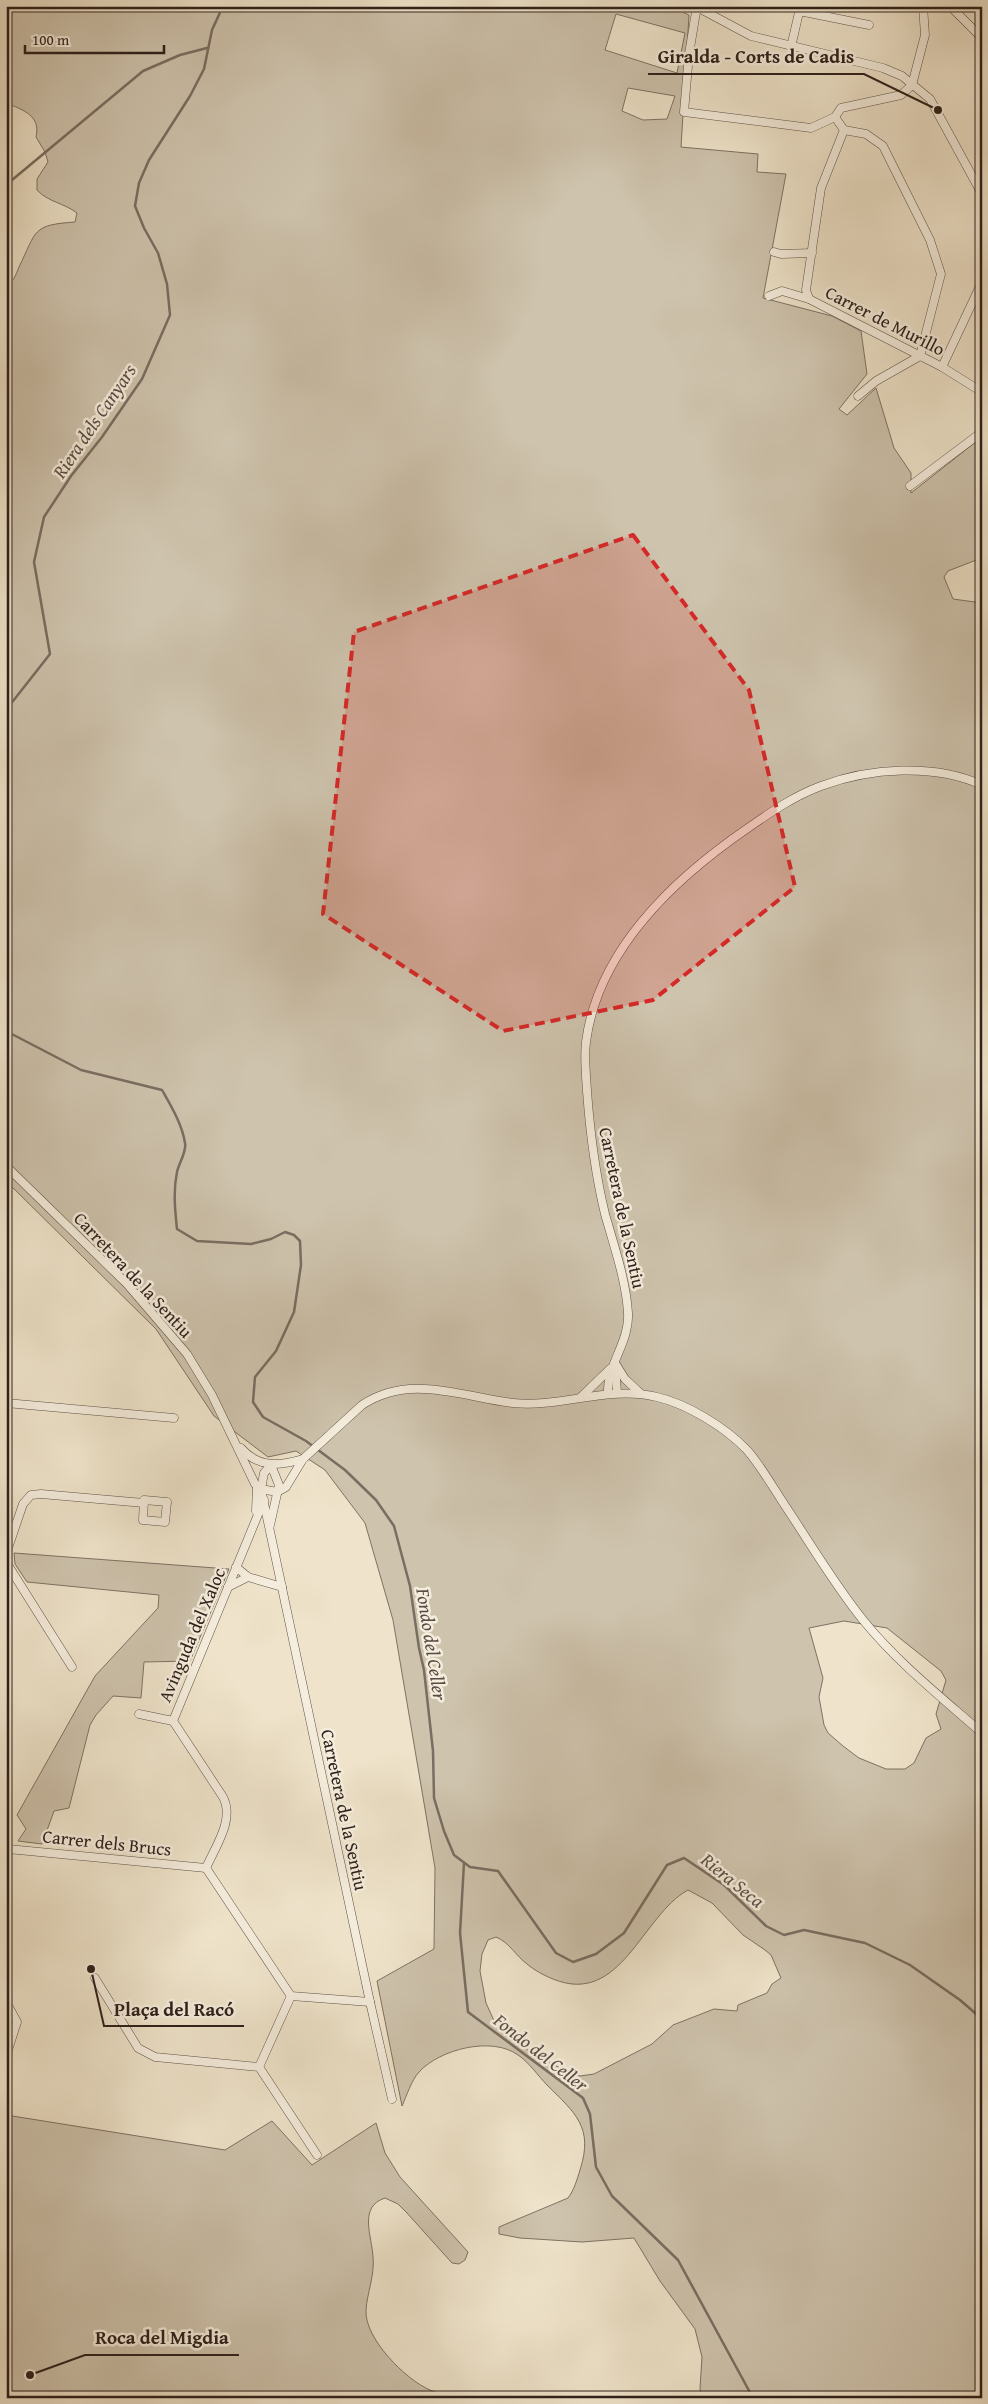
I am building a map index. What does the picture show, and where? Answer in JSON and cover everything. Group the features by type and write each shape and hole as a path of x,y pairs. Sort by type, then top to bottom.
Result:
{"street":[{"path":"923,6 925,34 912,85 901,95 841,108 835,117 811,128 684,112 689,54 696,7 751,36 884,68 902,76 912,85 930,99 982,194"},
{"path":"950,6 982,38"},
{"path":"791,47 799,8 869,25"},
{"path":"835,117 844,130 866,134 883,146 930,240 941,274 920,356 876,381 858,396"},
{"path":"809,299 806,290 821,188 844,130"},
{"path":"774,252 782,254 812,253"},
{"path":"942,366 982,282"},
{"name":"Carrer de Murillo","path":"770,296 782,291 809,299 942,366 982,392"},
{"path":"910,486 982,432"},
{"name":"Carretera de la Sentiu","path":"608,1394 608,1379 627,1328 628,1316 625,1290 602,1201 590,1130 585,1054 589,1025 599,992 612,965 654,908 689,871 717,849 801,794 822,785 887,770 949,775 982,785"},
{"name":"Carretera de la Sentiu","path":"6,1166 127,1284 187,1354 212,1395 259,1487"},
{"path":"615,1363 625,1379 640,1394"},
{"name":"Carretera de la Sentiu","path":"615,1363 617,1394"},
{"name":"Carretera de la Sentiu","path":"580,1397 615,1363"},
{"path":"259,1487 277,1492 286,1487 302,1460 330,1434 373,1398 397,1389 449,1390 514,1403 532,1403 608,1394 640,1394 676,1402 695,1412 746,1450 838,1587 864,1620 894,1654 982,1733"},
{"path":"6,1403 174,1418"},
{"path":"236,1443 251,1457 271,1465 285,1465 302,1460"},
{"path":"269,1527 277,1492 278,1477 271,1465"},
{"path":"269,1527 264,1500 259,1487 264,1473 271,1465"},
{"name":"Avinguda del Xaloc","path":"256,1517 259,1487"},
{"path":"6,1554 23,1504 31,1495 41,1494 144,1503"},
{"name":"Avinguda del Xaloc","path":"206,1868 226,1823 228,1809 223,1797 172,1721 264,1500"},
{"name":"Carretera de la Sentiu","path":"269,1527 392,2099"},
{"path":"6,1562 72,1667"},
{"path":"236,1567 248,1578 282,1588"},
{"path":"228,1587 248,1578"},
{"path":"139,1714 172,1721"},
{"name":"Carrer dels Brucs","path":"7,1849 206,1868"},
{"path":"206,1868 291,1996"},
{"path":"95,1978 138,2048 146,2054 155,2057 259,2066"},
{"path":"291,1996 370,2002"},
{"path":"259,2066 291,1996"},
{"path":"6,2002 17,2022 6,2056"},
{"path":"259,2066 317,2155"}],"highlighted area":[{"path":"633,535 749,690 795,887 653,1000 503,1031 323,914 354,632"}],"shaded area":[{"path":"6,6 669,6 689,15 681,147 758,154 757,172 786,174 763,298 832,316 861,331 867,374 839,409 847,415 876,388 894,448 911,473 911,493 982,437 982,542 976,543 979,559 948,571 944,577 953,599 982,603 982,2398 701,2398 702,2357 695,2329 660,2281 634,2238 582,2242 520,2238 499,2234 499,2227 568,2198 572,2192 584,2155 585,2143 583,2132 579,2122 566,2104 526,2061 507,2049 495,2046 467,2048 440,2057 428,2064 419,2072 409,2088 402,2106 377,1981 434,1949 435,1868 393,1620 365,1523 325,1470 296,1451 268,1457 214,1416 156,1329 6,1181 6,285 14,277 33,237 43,228 51,225 75,222 77,213 46,197 37,190 37,179 48,162 45,152 36,137 36,124 25,111 6,103","holes":["616,14 685,33 677,73 605,50","628,88 675,96 667,119 643,120 622,111","844,1621 887,1628 941,1671 946,1680 936,1714 941,1729 926,1738 914,1763 905,1769 886,1769 859,1758 828,1733 824,1725 819,1697 823,1678 809,1628","688,1890 712,1903 743,1935 771,1955 781,1978 772,1984 767,1993 738,2005 737,2011 714,2009 673,2025 652,2044 594,2074 580,2076 567,2072 515,2042 496,2025 486,2003 480,1971 482,1954 488,1940 496,1937 501,1939 523,1961 540,1973 553,1979 576,1984 596,1980 613,1970 629,1954 672,1902"]},
{"path":"14,1553 229,1569 190,1661 144,1662 141,1698 113,1696 96,1715 90,1725 69,1808 54,1811 42,1844 18,1841 26,1829 17,1815 95,1676 158,1608 159,1595 27,1582 15,1564"},
{"path":"6,2115 225,2150 272,2121 312,2165 376,2123 385,2153 400,2177 468,2252 465,2260 459,2264 452,2263 398,2204 385,2198 377,2202 369,2215 368,2223 373,2264 366,2310 367,2321 379,2345 388,2357 420,2385 434,2392 467,2398 6,2398"}],"waterway":[{"name":"Riera dels Canyars","path":"6,710 50,654 34,562 44,517 71,476 102,437 142,379 170,315 167,284 158,253 144,228 135,206 139,183 149,160 190,96 204,69 212,30 223,6"},
{"path":"6,185 143,71 180,55 207,48"},
{"name":"Fondo del Celler","path":"6,1031 81,1070 162,1090 179,1122 185,1143 185,1150 177,1172 175,1186 177,1229 197,1241 251,1244 271,1239 285,1232 294,1235 300,1241 301,1265 294,1312 276,1351 255,1377 253,1402 263,1417 306,1441 345,1470 376,1500 394,1526 410,1586 424,1670 433,1751 434,1798 454,1855 470,1867 498,1871 556,1953 573,1962 596,1954 624,1933 667,1865 684,1858 724,1885 766,1926 784,1935 804,1930 865,1943 910,1965 960,2000 982,2019"},
{"name":"Fondo del Celler","path":"464,1863 460,1933 468,2012 583,2098 590,2114 596,2167 612,2196 678,2260 753,2398"}],"place":[{"name":"Giralda - Corts de Cadis","path":"938,110"},
{"name":"Plaça del Racó","path":"91,1969"},
{"name":"Roca del Migdia","path":"30,2375"}],"water label":[{"name":"Riera Seca","path":"733,1880"}]}
